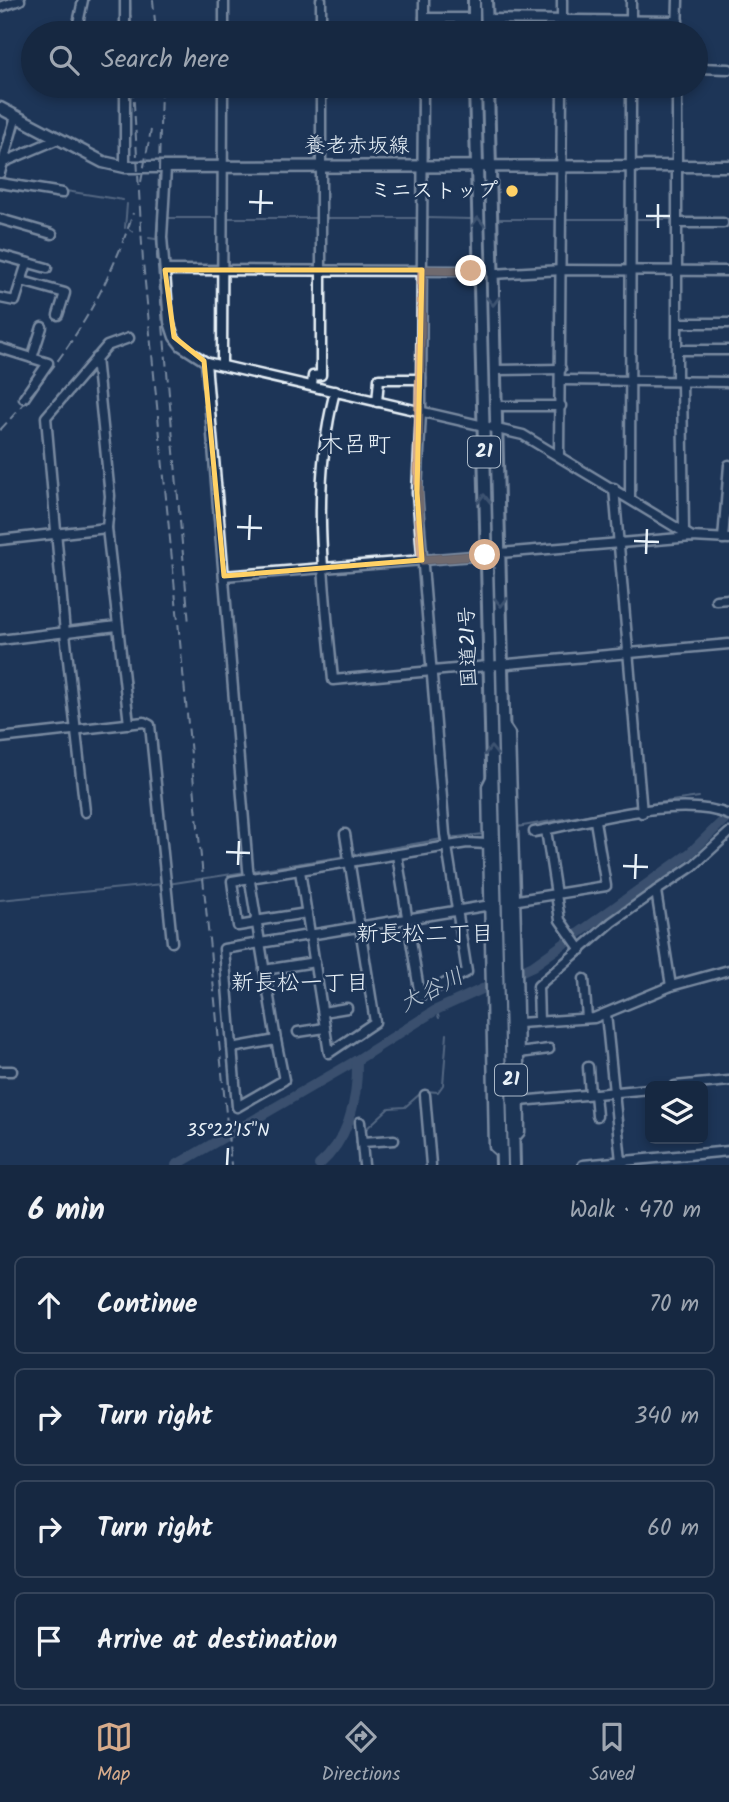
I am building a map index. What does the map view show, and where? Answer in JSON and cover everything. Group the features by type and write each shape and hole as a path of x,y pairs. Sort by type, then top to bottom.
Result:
{"highway":[{"path":"474,0 474,18"},
{"path":"486,0 487,19"},
{"name":"国道21号","path":"475,98 493,819 490,841 493,969 501,1159"},
{"name":"国道21号","path":"488,98 489,166 496,273 494,370 502,666 510,827 514,1165"}],"main road":[{"name":"養老赤坂線","path":"0,108 103,162 125,167 729,166"}],"street":[{"path":"0,8 20,0"},
{"path":"79,21 83,0"},
{"path":"125,0 125,21"},
{"path":"224,0 224,21"},
{"path":"321,0 321,21"},
{"path":"424,0 424,18 474,18"},
{"path":"562,0 562,20"},
{"path":"631,0 631,19"},
{"path":"487,19 677,21 678,0"},
{"path":"708,68 729,69"},
{"path":"125,98 125,167"},
{"path":"222,365 223,98"},
{"path":"312,386 313,376 321,375 321,98"},
{"path":"397,855 420,996 467,971 446,841 416,493 421,412 423,98"},
{"path":"559,454 562,98"},
{"path":"630,498 631,98"},
{"path":"677,98 678,350 684,531"},
{"path":"0,173 16,116"},
{"path":"4,162 58,139"},
{"path":"166,168 162,237 169,322 174,337 191,355 206,362 523,435 559,454 692,537"},
{"path":"0,183 61,193"},
{"path":"0,219 52,234"},
{"path":"677,223 723,223"},
{"path":"0,255 47,268"},
{"path":"0,298 15,301 27,262"},
{"path":"165,270 471,271"},
{"path":"496,273 523,274 526,271 562,270 729,271"},
{"path":"22,281 65,293 58,315"},
{"path":"678,323 729,323"},
{"path":"32,358 42,327"},
{"path":"85,812 65,633 46,417 107,346 129,338"},
{"path":"0,348 48,363 24,398"},
{"path":"678,350 729,350"},
{"path":"96,358 110,496 107,528 129,723"},
{"path":"206,362 249,875 255,922 260,943 284,1080 237,1107 225,949 260,943 310,935 358,926 489,905"},
{"path":"494,370 561,369"},
{"path":"377,401 379,379 421,379"},
{"path":"561,380 729,382"},
{"path":"335,391 326,427 318,504 333,680 729,644"},
{"path":"502,406 561,406"},
{"path":"499,554 692,537 726,539 729,465"},
{"path":"614,488 642,813"},
{"path":"0,540 107,528"},
{"path":"223,576 485,555"},
{"path":"716,600 729,599"},
{"path":"0,640 117,626"},
{"path":"0,738 129,723 144,722 149,725 172,942"},
{"path":"492,776 487,786 493,969"},
{"path":"534,832 687,806 718,810 729,815"},
{"path":"514,901 606,886 595,821"},
{"path":"510,827 514,901 512,964"},
{"path":"546,830 560,920 579,949"},
{"path":"538,1021 538,986 617,919 693,866 729,833"},
{"path":"300,871 329,1053 375,1022 345,834"},
{"path":"307,913 238,926 232,881 249,875 300,871 349,858 397,855 446,841 490,841"},
{"path":"656,891 671,986"},
{"path":"264,970 314,962"},
{"path":"519,1023 606,1014 671,986 729,970"},
{"path":"584,979 587,1018"},
{"path":"513,992 519,1023 520,1101 520,1132 513,1140"},
{"path":"323,1012 347,1008"},
{"path":"606,1014 621,1161"},
{"path":"298,1032 326,1028"},
{"path":"232,1048 276,1040"},
{"path":"519,1053 549,1049"},
{"path":"588,1067 597,1116"},
{"path":"0,1071 12,1070"},
{"path":"708,1083 729,1081"},
{"path":"520,1101 645,1089"},
{"path":"425,1095 431,1165"},
{"path":"360,1122 364,1165"},
{"path":"362,1142 394,1140"},
{"path":"584,1165 621,1161 664,1161 689,1155 729,1151"},
{"path":"707,1153 708,1165"},
{"path":"689,1155 690,1165"}],"highlighted area":[{"path":"165,270 422,270 417,493 422,560 224,576 204,361 174,337"}],"waterway":[{"path":"66,191 123,200"},
{"path":"125,228 127,204"},
{"path":"167,218 218,218"},
{"path":"226,218 316,218"},
{"path":"326,218 417,218"},
{"path":"427,218 470,219"},
{"path":"500,219 557,219"},
{"path":"566,219 626,219"},
{"path":"635,219 673,219"},
{"path":"149,238 155,239"},
{"path":"644,805 699,797"},
{"path":"517,827 639,806"},
{"name":"大谷川","path":"176,1165 357,1060 436,1010 533,966 690,853 729,815"},
{"path":"448,838 484,834"},
{"path":"351,855 442,839"},
{"path":"251,871 346,856"},
{"path":"168,884 245,872"},
{"path":"0,900 163,884"},
{"path":"436,1010 439,1018"},
{"path":"426,1091 438,1092 443,1085 447,1034"},
{"path":"319,1165 338,1143 350,1117 356,1089 357,1060"},
{"path":"365,1130 389,1108 405,1107 421,1093"}],"railway":[{"path":"130,0 131,21"},
{"path":"153,0 155,21"},
{"path":"134,98 143,262 231,1165"},
{"path":"161,98 157,256 189,624"},
{"path":"141,182 151,130"},
{"path":"0,430 42,381 79,329 109,274 133,213"}],"place":[{"name":"ミニストップ","path":"512,191"}],"district":[{"name":"木呂町","path":"355,445"},
{"name":"新長松二丁目","path":"425,935"},
{"name":"新長松一丁目","path":"300,984"}],"route":[{"path":"471,271 422,270 421,412 416,493 422,560 485,555"}]}
